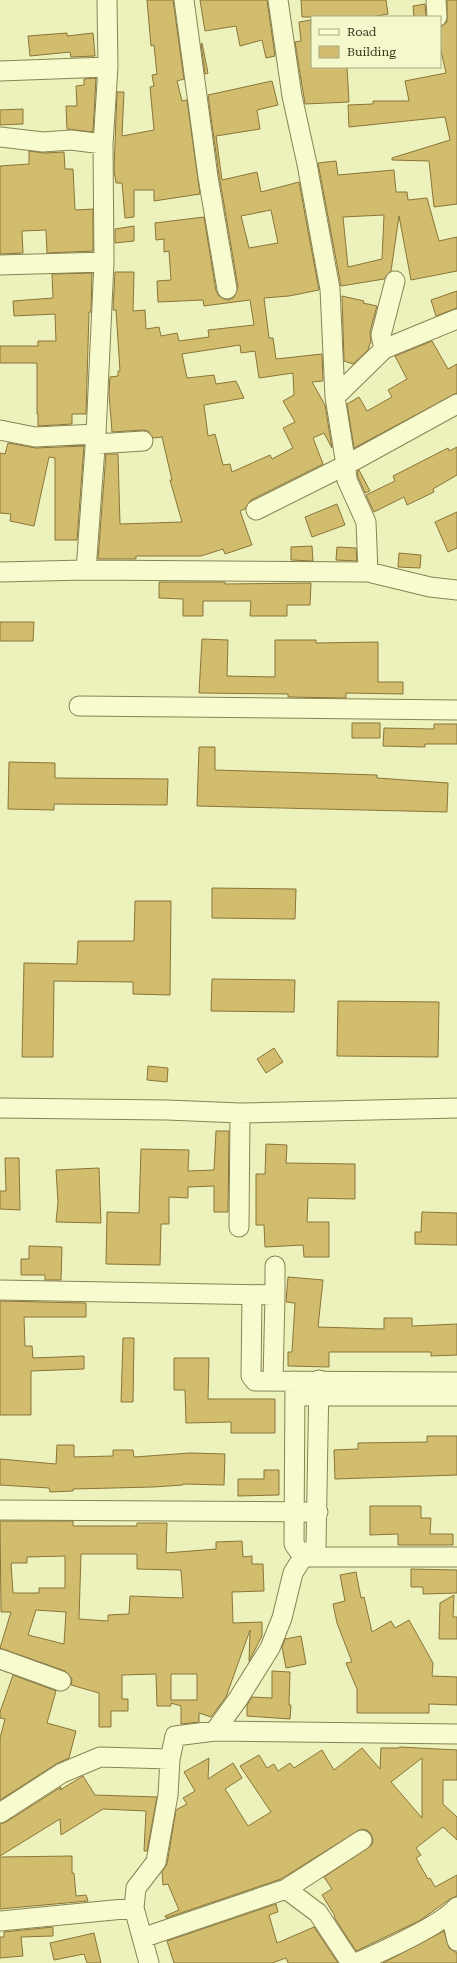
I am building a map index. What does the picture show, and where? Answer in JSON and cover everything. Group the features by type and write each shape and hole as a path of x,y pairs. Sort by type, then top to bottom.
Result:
{"street":[{"path":"86,570 96,439 104,262 103,144 108,67 107,0"},
{"path":"184,0 208,177 226,289"},
{"path":"278,0 292,96 307,164 330,289 334,397 346,465 346,480 366,522 368,572"},
{"path":"436,0 438,16"},
{"path":"0,71 108,67"},
{"path":"0,137 43,142 71,140 103,144"},
{"path":"0,265 104,262"},
{"path":"384,349 381,335 396,281"},
{"path":"334,397 384,349 457,319"},
{"path":"256,510 346,465 457,404"},
{"path":"0,430 35,437 143,441"},
{"path":"0,572 86,570 368,572 430,587 457,590"},
{"path":"79,706 457,710"},
{"path":"0,1108 167,1110 240,1113 457,1108"},
{"path":"238,1227 240,1113"},
{"path":"273,1381 275,1266"},
{"path":"0,1290 275,1295"},
{"path":"252,1295 252,1379 273,1381 295,1388 432,1389 457,1396"},
{"path":"432,1389 457,1382"},
{"path":"295,1388 294,1544 303,1557"},
{"path":"215,1731 270,1648 282,1618 294,1572 303,1557 316,1546 318,1512 319,1388"},
{"path":"0,1510 318,1512"},
{"path":"303,1557 457,1557"},
{"path":"0,1659 61,1681"},
{"path":"149,1963 134,1908 136,1888 156,1862 168,1795 170,1759 175,1736 215,1731 457,1734"},
{"path":"0,1813 62,1773 100,1757 170,1759"},
{"path":"142,1938 286,1889 362,1840"},
{"path":"286,1889 318,1913 351,1963"},
{"path":"0,1921 134,1908"},
{"path":"356,1963 454,1910 457,1941"}],"building":[{"path":"147,0 173,0 184,79 177,81 182,101 187,100 200,194 154,201 154,190 134,190 134,217 125,218 122,183 116,183 114,170 117,92 124,92 122,136 154,130 150,87 154,86 152,75 157,74 154,45 151,46"},
{"path":"200,0 267,0 275,56 266,58 262,40 240,46 236,26 205,31"},
{"path":"301,0 386,0 388,14 377,16 302,17"},
{"path":"447,0 457,0 457,204 434,207 429,161 392,160 392,158 450,140 445,117 349,127 348,105 373,104 373,101 409,101 405,81 446,73 441,50 441,26 447,22"},
{"path":"425,4 426,16 414,16 413,6"},
{"path":"311,20 311,68 347,68 349,102 305,104 295,42 301,41 299,22"},
{"path":"67,33 67,36 93,33 95,56 71,57 70,52 30,56 28,36"},
{"path":"202,43 208,73 205,74 201,44"},
{"path":"96,78 93,132 67,129 66,106 77,106 76,86 84,85 84,79"},
{"path":"272,81 278,105 257,110 260,129 216,136 222,180 257,172 261,192 299,182 319,290 289,296 264,298 269,338 273,338 276,359 322,354 323,381 312,382 325,405 332,448 324,433 313,438 323,464 251,500 245,509 240,511 252,545 225,554 223,549 201,556 136,556 136,559 98,559 106,454 118,454 120,524 182,522 170,480 172,480 162,437 153,438 148,431 143,430 112,432 109,394 110,377 118,376 118,371 120,371 116,310 113,310 115,272 134,272 133,311 145,310 146,329 159,327 161,336 177,333 179,341 209,337 208,330 254,325 250,300 204,306 203,300 158,302 157,281 171,280 169,251 164,252 164,239 156,240 155,223 204,217 216,291 219,296 229,300 234,297 238,287 219,175 208,95","holes":["271,210 278,243 249,248 241,216","240,345 241,353 255,351 259,378 293,373 294,395 283,401 295,422 283,428 293,448 272,459 270,455 232,472 230,464 223,465 215,434 208,436 204,405 244,398 236,381 216,384 214,375 187,378 182,354"]},
{"path":"23,109 23,124 0,125 0,110"},
{"path":"29,151 44,153 64,152 65,169 73,169 75,210 93,209 93,251 47,253 46,230 22,231 23,253 0,254 0,166 29,164"},
{"path":"336,161 338,175 394,170 396,192 407,192 408,200 427,198 439,241 457,237 457,271 411,280 399,216 391,271 384,279 341,286 318,163","holes":["384,215 382,259 348,267 343,217"]},
{"path":"134,226 134,241 115,243 115,229"},
{"path":"92,273 91,312 89,312 86,414 72,414 72,424 38,426 37,363 0,363 0,346 38,346 38,341 56,341 55,314 14,316 13,301 53,298 52,274"},
{"path":"457,291 457,308 436,316 431,300"},
{"path":"342,296 364,301 363,303 377,306 370,332 371,343 368,350 353,364 344,361"},
{"path":"432,341 448,369 457,364 457,393 354,448 347,404 359,397 367,411 392,397 388,390 407,379 395,356"},
{"path":"8,443 36,448 84,446 77,540 55,540 55,458 49,457 34,526 10,521 11,514 0,513 0,453 5,454"},
{"path":"457,447 457,475 433,489 434,492 407,505 404,497 374,512 366,495 395,481 393,476 448,448 449,451"},
{"path":"359,470 370,491 365,493 358,477 357,471"},
{"path":"337,504 345,525 312,537 305,517"},
{"path":"457,512 457,548 448,552 435,522"},
{"path":"312,546 313,561 291,560 291,547"},
{"path":"337,547 356,548 357,561 336,560"},
{"path":"399,553 421,555 420,568 398,567"},
{"path":"159,582 225,582 225,584 311,583 310,605 287,605 287,616 250,616 251,601 203,601 203,616 183,616 183,599 159,598"},
{"path":"0,622 34,622 33,641 0,641"},
{"path":"202,639 228,640 227,676 275,677 275,640 316,640 316,643 378,642 378,682 403,682 403,694 346,693 346,698 288,697 288,694 199,693"},
{"path":"352,723 380,723 380,738 352,738"},
{"path":"434,724 457,724 457,744 425,744 425,747 383,746 384,728 434,729"},
{"path":"199,747 215,747 215,770 377,775 377,778 448,783 447,812 197,806"},
{"path":"9,762 55,763 55,778 168,779 167,805 54,804 54,810 8,809"},
{"path":"212,888 296,889 295,919 212,918"},
{"path":"135,901 171,901 170,995 133,994 133,982 54,981 53,1057 22,1057 24,963 77,964 78,941 134,941"},
{"path":"212,979 295,980 294,1012 211,1011"},
{"path":"338,1001 439,1002 438,1057 337,1056"},
{"path":"274,1048 283,1062 266,1073 257,1059"},
{"path":"148,1066 168,1068 167,1082 147,1080"},
{"path":"216,1131 229,1131 228,1212 214,1212 214,1186 188,1187 188,1198 169,1197 169,1224 161,1224 160,1265 106,1264 107,1212 139,1213 141,1149 189,1150 188,1171 214,1170"},
{"path":"266,1144 287,1145 286,1163 355,1164 355,1199 308,1198 307,1222 329,1222 329,1257 304,1257 303,1245 265,1247 264,1225 256,1225 256,1174 265,1174"},
{"path":"5,1158 19,1158 20,1210 0,1209 0,1191 6,1191"},
{"path":"99,1168 101,1223 56,1222 58,1202 56,1170"},
{"path":"422,1212 457,1213 457,1245 415,1244 415,1232 421,1232"},
{"path":"29,1246 62,1247 61,1280 45,1280 45,1275 21,1275 21,1259 29,1259"},
{"path":"288,1277 323,1280 318,1327 384,1329 384,1318 412,1318 412,1326 457,1324 457,1355 431,1356 431,1352 329,1352 329,1367 288,1366 288,1352 292,1352 295,1303 286,1302"},
{"path":"0,1301 86,1303 86,1317 24,1317 25,1346 32,1346 33,1358 84,1356 84,1369 31,1371 31,1415 0,1415"},
{"path":"123,1338 134,1338 133,1402 121,1402"},
{"path":"174,1358 209,1358 208,1399 275,1399 275,1433 231,1433 231,1422 186,1423 185,1390 174,1390"},
{"path":"427,1436 457,1436 457,1475 335,1479 334,1450 358,1449 358,1443 427,1442"},
{"path":"57,1445 74,1445 74,1457 113,1456 113,1450 133,1450 134,1457 190,1453 225,1454 224,1485 183,1484 153,1487 73,1489 73,1491 50,1492 49,1488 0,1485 0,1459 56,1464"},
{"path":"264,1470 279,1470 279,1495 238,1496 238,1479 264,1479"},
{"path":"370,1506 421,1506 421,1518 431,1518 430,1534 453,1534 453,1545 398,1545 398,1534 370,1535"},
{"path":"0,1521 73,1521 73,1526 137,1526 137,1523 167,1523 166,1553 216,1549 216,1542 242,1541 243,1557 252,1556 252,1564 263,1564 264,1591 232,1592 233,1623 262,1622 262,1636 249,1661 250,1630 226,1697 211,1717 199,1713 199,1722 181,1724 181,1706 171,1703 171,1706 157,1706 156,1674 122,1675 122,1699 128,1699 128,1711 111,1711 111,1727 99,1727 99,1693 71,1685 72,1679 65,1671 0,1648 11,1612 1,1612","holes":["81,1554 137,1554 137,1569 181,1570 183,1598 130,1596 129,1614 108,1615 108,1621 79,1619","65,1556 65,1588 39,1588 39,1593 13,1593 11,1563 27,1563 27,1557","36,1610 66,1612 64,1644 28,1635","171,1674 197,1674 197,1700 171,1700"]},
{"path":"411,1569 457,1570 457,1593 423,1594 423,1587 411,1587"},
{"path":"356,1572 361,1598 364,1597 372,1632 391,1621 395,1628 409,1620 433,1663 432,1676 457,1677 457,1705 429,1704 429,1713 357,1713 357,1689 346,1663 352,1662 337,1623 333,1604 345,1601 340,1575"},
{"path":"454,1595 453,1617 457,1617 457,1639 439,1639 440,1603"},
{"path":"301,1636 306,1664 286,1668 282,1647 285,1639"},
{"path":"272,1671 290,1672 290,1719 247,1716 247,1705 252,1697 272,1698"},
{"path":"13,1675 56,1691 47,1723 76,1731 69,1758 56,1764 0,1800 0,1738 5,1719 0,1718 0,1712"},
{"path":"362,1748 380,1769 381,1748 457,1750 457,1780 443,1780 443,1804 457,1817 457,1840 443,1827 416,1848 421,1855 416,1858 428,1879 430,1878 435,1887 457,1875 457,1896 450,1899 419,1921 356,1951 322,1895 332,1889 324,1877 372,1845 373,1840 371,1834 367,1830 361,1829 281,1879 166,1918 165,1916 179,1910 168,1884 163,1885 162,1872 167,1864 176,1810 187,1804 183,1798 195,1791 184,1772 209,1758 208,1779 233,1763 242,1778 225,1789 248,1826 271,1812 240,1766 259,1755 267,1768 274,1764 278,1771 290,1763 294,1768 322,1750 334,1770","holes":["422,1758 422,1818 391,1782"]},
{"path":"83,1776 95,1795 157,1797 147,1851 144,1851 146,1811 103,1809 61,1835 60,1819 0,1856 0,1824 6,1822 61,1787 60,1790"},
{"path":"72,1856 72,1873 74,1873 76,1896 86,1895 88,1901 0,1909 0,1857"},
{"path":"276,1904 278,1912 269,1915 277,1943 314,1927 338,1963 288,1963 286,1958 272,1963 174,1963 167,1941"},
{"path":"53,1927 53,1936 21,1937 23,1956 0,1958 0,1937 4,1937 4,1932"},
{"path":"444,1931 449,1948 457,1953 457,1963 383,1963"},
{"path":"94,1933 101,1963 87,1963 84,1954 54,1960 50,1943"}]}
